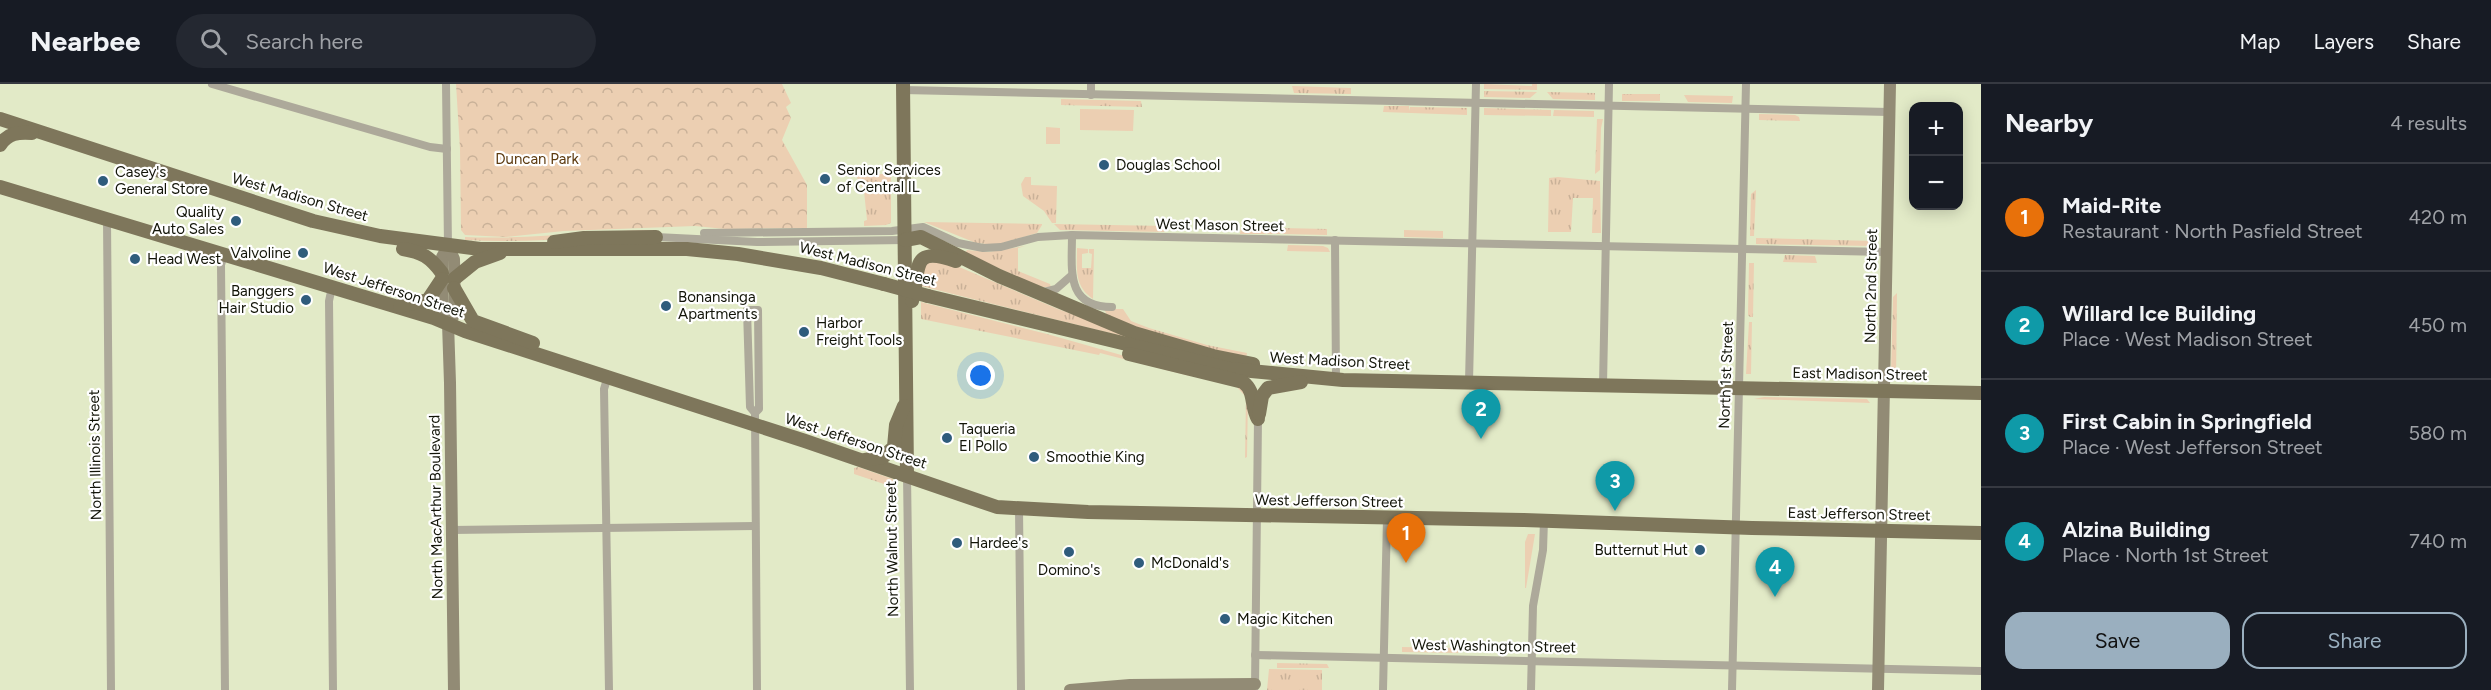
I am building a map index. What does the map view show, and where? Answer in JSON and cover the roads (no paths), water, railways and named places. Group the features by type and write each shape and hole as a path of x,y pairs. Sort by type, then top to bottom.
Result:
{"main road":[{"name":"North 2nd Street","path":"1878,690 1890,84"},
{"name":"North Walnut Street","path":"903,87 907,476"},
{"name":"West Madison Street","path":"0,119 282,211 351,231 448,246 509,250 687,249 738,254 812,266 1007,316 1230,369 1336,379 1739,388"},
{"path":"0,145 10,135 18,132 42,133"},
{"name":"West Jefferson Street","path":"0,187 394,306 609,376 755,419 988,504 1018,509 1387,519 1544,520 1736,527"},
{"path":"351,231 387,246 429,256 448,280 473,321 533,343 545,355"},
{"path":"905,235 921,237 958,253 999,276"},
{"path":"394,306 416,304 428,300 448,280 475,262 509,250 584,238 656,237"},
{"name":"North MacArthur Boulevard","path":"448,246 454,259 448,280 455,314 448,323 454,690"},
{"path":"906,317 913,299 918,265 926,257 939,255 999,276 1108,323 1161,342 1213,356 1301,371 1315,378"},
{"path":"1007,316 1150,360 1239,380 1252,392 1253,411 1258,418"},
{"path":"1258,418 1262,396 1268,388 1315,378"},
{"name":"East Madison Street","path":"1739,388 1981,393"},
{"path":"863,460 883,457 894,447 896,425 907,400"},
{"name":"East Jefferson Street","path":"1736,527 1981,533"},
{"path":"1070,690 1130,685 1255,687"}],"street":[{"path":"212,84 430,147 447,149"},
{"name":"North MacArthur Boulevard","path":"446,84 448,246"},
{"path":"1091,84 1091,95"},
{"path":"1469,382 1476,84"},
{"path":"1603,384 1609,84"},
{"name":"North 1st Street","path":"1732,690 1746,84"},
{"path":"903,87 1091,95 1889,112"},
{"name":"North Illinois Street","path":"108,220 111,690"},
{"name":"West Mason Street","path":"656,237 757,242 905,235 923,227 958,243 983,248 1001,247 1029,238 1072,235 1886,252"},
{"name":"West Mason Street","path":"704,232 905,235"},
{"path":"1072,235 1072,275 1080,296 1093,304 1112,307"},
{"path":"1335,240 1336,379"},
{"path":"224,254 221,265 225,690"},
{"path":"1040,293 1056,290 1072,275"},
{"path":"332,287 329,301 333,690"},
{"path":"755,419 759,409 758,310 747,310 750,406 755,419 757,690"},
{"path":"609,376 604,389 609,690"},
{"path":"1255,687 1258,418"},
{"name":"North Walnut Street","path":"907,476 910,690"},
{"path":"1018,509 1021,690"},
{"path":"1383,690 1387,519"},
{"path":"1531,690 1533,606 1543,550 1544,520"},
{"path":"452,530 755,526"},
{"name":"West Washington Street","path":"1255,655 1981,671"}],"place":[{"name":"Douglas School","path":"1104,165"},
{"name":"Senior Services of Central IL","path":"825,179"},
{"name":"Casey's General Store","path":"103,181"},
{"name":"Quality Auto Sales","path":"236,221"},
{"name":"Valvoline","path":"303,253"},
{"name":"Head West","path":"135,259"},
{"name":"Banggers Hair Studio","path":"306,300"},
{"name":"Bonansinga Apartments","path":"666,306"},
{"name":"Harbor Freight Tools","path":"804,332"},
{"name":"Taqueria El Pollo","path":"947,438"},
{"name":"Willard Ice Building","path":"1481,439"},
{"name":"Smoothie King","path":"1034,457"},
{"name":"First Cabin in Springfield","path":"1615,511"},
{"name":"Hardee's","path":"957,543"},
{"name":"Butternut Hut","path":"1700,550"},
{"name":"Domino's","path":"1069,552"},
{"name":"McDonald's","path":"1139,563"},
{"name":"Maid-Rite","path":"1406,563"},
{"name":"Alzina Building","path":"1775,597"},
{"name":"Magic Kitchen","path":"1225,619"}],"park label":[{"name":"Duncan Park","path":"537,159"}]}
